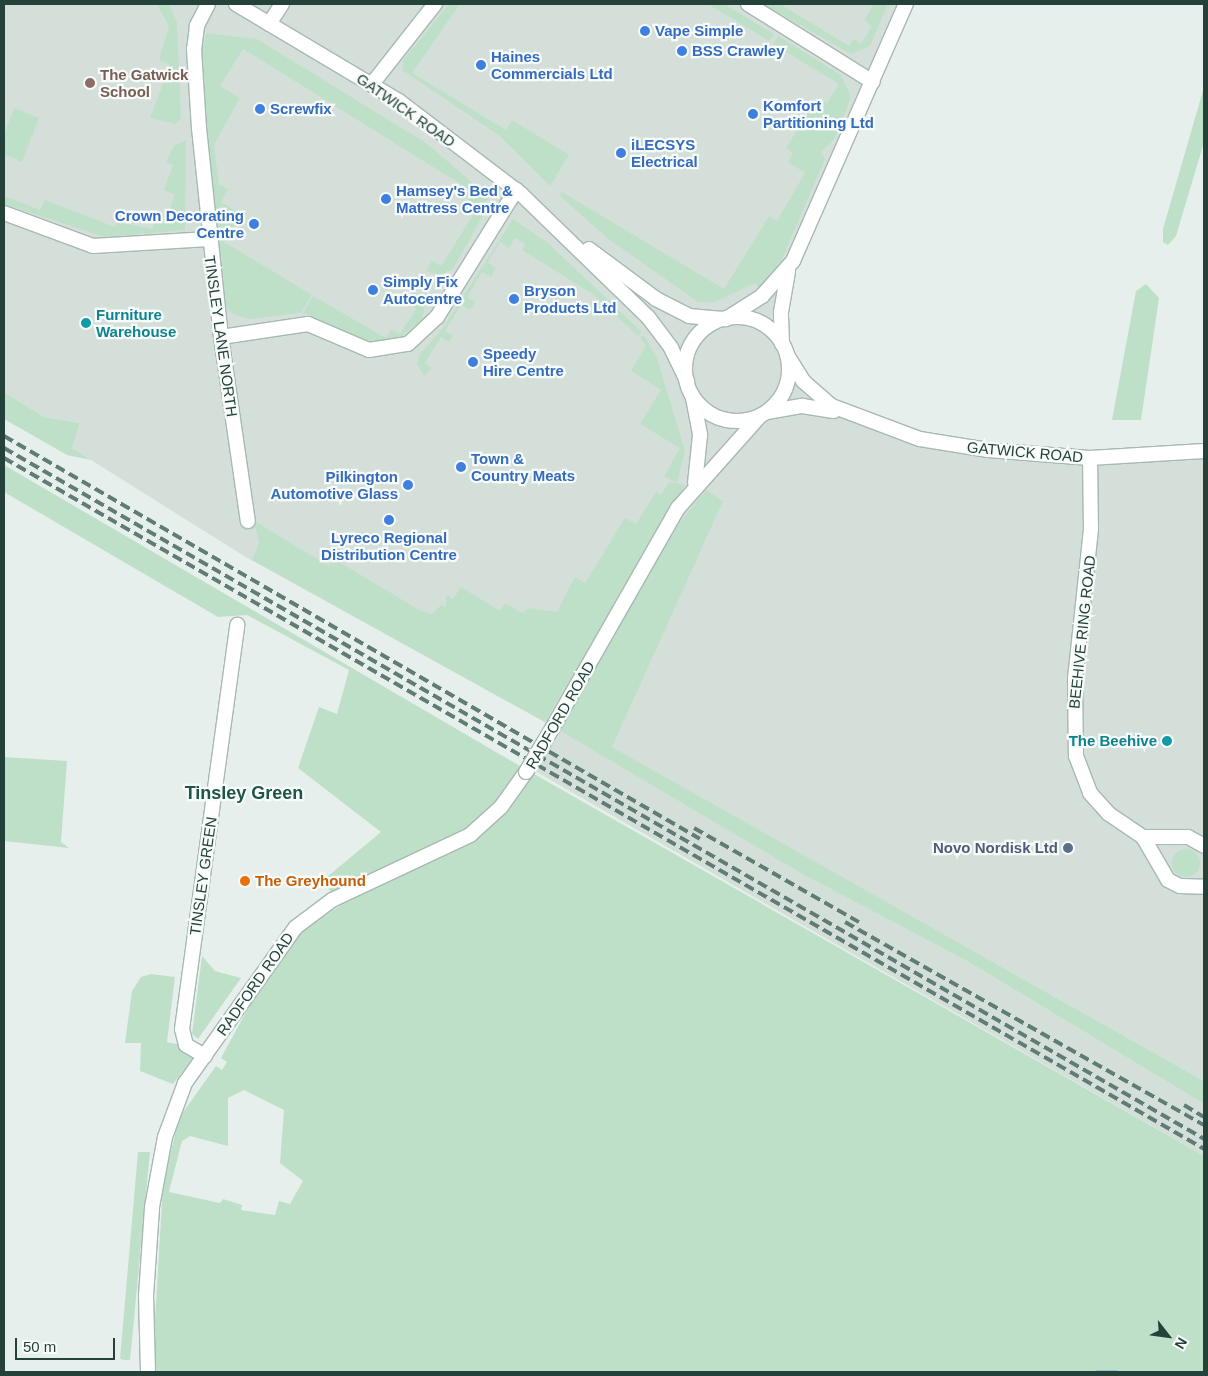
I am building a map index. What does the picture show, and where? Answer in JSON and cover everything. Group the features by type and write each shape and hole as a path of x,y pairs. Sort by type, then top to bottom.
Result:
{"street":[{"name":"TINSLEY LANE NORTH","path":"208,4 197,26 194,56 209,239 221,337 248,521"},
{"name":"GATWICK ROAD","path":"236,4 372,84 516,190 563,233 653,323 689,387"},
{"path":"270,24 282,4"},
{"path":"372,84 435,4"},
{"path":"748,4 873,82"},
{"path":"790,267 768,292 726,319 706,329 693,343 686,364 689,387 703,408 719,418 737,421 763,414 786,388 781,312 790,267 906,4"},
{"path":"221,337 308,324 369,350 408,344 437,317 516,190"},
{"path":"4,213 97,246 209,239"},
{"name":"GATWICK ROAD","path":"563,233 676,311 726,319"},
{"path":"726,319 756,321 785,350"},
{"name":"GATWICK ROAD","path":"785,350 811,390 850,416"},
{"name":"RADFORD ROAD","path":"689,387 700,435 694,486"},
{"name":"GATWICK ROAD","path":"763,414 802,406 850,416 942,443 1090,458 1204,451"},
{"name":"RADFORD ROAD","path":"148,1372 148,1266 164,1137 185,1082 296,927 332,900 470,835 501,807 526,772 694,486 763,414"},
{"name":"BEEHIVE RING ROAD","path":"1090,458 1091,530 1076,679 1074,752 1096,801 1143,837 1172,883 1198,886 1204,877"},
{"name":"TINSLEY GREEN","path":"205,1056 186,1045 182,1029 237,625"},
{"path":"1143,837 1192,838 1204,846"},
{"path":"1161,865 1164,849 1176,839"}],"shaded area":[{"path":"4,4 906,4 796,255 782,344 807,385 897,432 1049,456 1204,451 1204,1081 908,914 639,776 802,874 967,961 1204,1104 1204,1156 535,771 559,730 244,556 72,448 80,423 44,417 4,392"}],"green space":[{"path":"157,4 169,4 177,23 181,118 176,124 150,118 170,65 159,60 169,26"},
{"path":"449,4 460,4 412,73 506,130 512,120 569,155 550,186 500,136 402,70 403,60"},
{"path":"708,4 724,4 774,34 769,41"},
{"path":"763,4 780,4 849,46 853,39 861,44 872,26 864,20 874,4 888,4 870,46 851,54"},
{"path":"206,33 257,39 426,143 489,197 485,203 489,205 453,269 439,275 426,271 432,261 441,266 478,207 468,200 472,191 243,49 220,86 240,98 214,145 219,184 228,189 221,202 241,214 224,242 312,295 301,313 249,319 233,314 226,307 198,72"},
{"path":"778,36 841,75 851,97 834,140 821,152 825,159 782,259 787,261 761,290 755,283 715,302 698,302 607,238 560,196 562,192 724,289 769,216 777,221 805,173 788,162 793,153 786,148 818,97 827,103 839,84 773,44"},
{"path":"1204,87 1204,142 1176,236 1168,245 1163,242 1163,229"},
{"path":"14,108 39,118 22,162 4,154 4,135"},
{"path":"186,140 185,230 104,237 4,204 4,196 40,210 45,200 115,227 118,222 152,229 156,219 165,222 175,195 164,190 173,165 166,162 174,146"},
{"path":"513,219 548,243 642,332 638,336 594,295 522,250 525,244 515,238 509,248 500,242 488,262 496,268 491,277 482,272 467,297 475,302 470,310 461,305 445,331 453,336 449,342 441,337 425,363 432,368 424,376 417,364 419,355 442,329"},
{"path":"1146,284 1159,298 1141,420 1112,420 1136,291"},
{"path":"414,291 425,305 422,319 400,338 383,343 358,338 303,313 313,296 386,338 391,329 400,334 416,309 407,303"},
{"path":"644,335 657,358 685,451 677,483 664,476 680,448 640,424 661,390 631,371 646,346 640,338"},
{"path":"4,392 44,417 80,423 72,448 91,460 67,455 4,419"},
{"path":"4,465 513,762 1204,1156 1204,1372 152,1372 163,1185 179,1118 216,1066 222,1070 227,1062 221,1058 258,990 301,931 341,905 324,883 327,877 381,832 298,768 319,707 337,714 349,670 247,615 218,617 4,492","holes":["244,1090 284,1110 280,1163 303,1181 290,1204 279,1201 275,1215 241,1210 242,1205 223,1199 220,1203 169,1192 182,1141 190,1136 228,1146 228,1098"]},
{"path":"669,482 685,485 545,722 252,560 259,543 254,521 329,566 334,559 421,611 432,614 441,605 446,607 446,595 453,599 461,587 500,611 505,603 522,613 530,608 557,612 575,577 585,583 625,518 636,524 656,492 661,495"},
{"path":"706,490 723,501 612,747 1204,1081 1204,1104 967,961 802,874 559,730 680,522"},
{"path":"4,757 67,761 61,842 69,848 4,841"},
{"path":"1186,849 1196,853 1200,863 1196,873 1186,877 1176,873 1172,863 1176,853"},
{"path":"202,956 215,971 241,978 198,1039 192,1034"},
{"path":"151,974 175,977 167,1042 181,1045 193,1058 173,1084 140,1071 141,1043 125,1043 132,991 141,977"},
{"path":"138,1152 150,1152 130,1360 124,1360 120,1359"}],"waterway":[{"path":"1097,1372 1116,1372"}],"railway":[{"path":"4,436 700,839"},
{"path":"4,448 1204,1139"},
{"path":"4,458 1204,1149"},
{"path":"694,828 859,922"},
{"path":"845,922 1204,1125"},
{"path":"1184,1105 1204,1117"}],"place":[{"name":"Vape Simple","path":"645,31"},
{"name":"BSS Crawley","path":"682,51"},
{"name":"Haines Commercials Ltd","path":"481,65"},
{"name":"The Gatwick School","path":"90,83"},
{"name":"Screwfix","path":"260,109"},
{"name":"Komfort Partitioning Ltd","path":"753,114"},
{"name":"iLECSYS Electrical","path":"621,153"},
{"name":"Hamsey's Bed & Mattress Centre","path":"386,199"},
{"name":"Crown Decorating Centre","path":"254,224"},
{"name":"Simply Fix Autocentre","path":"373,290"},
{"name":"Bryson Products Ltd","path":"514,299"},
{"name":"Furniture Warehouse","path":"86,323"},
{"name":"Speedy Hire Centre","path":"473,362"},
{"name":"Town & Country Meats","path":"461,467"},
{"name":"Pilkington Automotive Glass","path":"408,485"},
{"name":"Lyreco Regional Distribution Centre","path":"389,520"},
{"name":"The Beehive","path":"1167,741"},
{"name":"Novo Nordisk Ltd","path":"1068,848"},
{"name":"The Greyhound","path":"245,881"}],"district":[{"name":"Tinsley Green","path":"244,793"}]}
